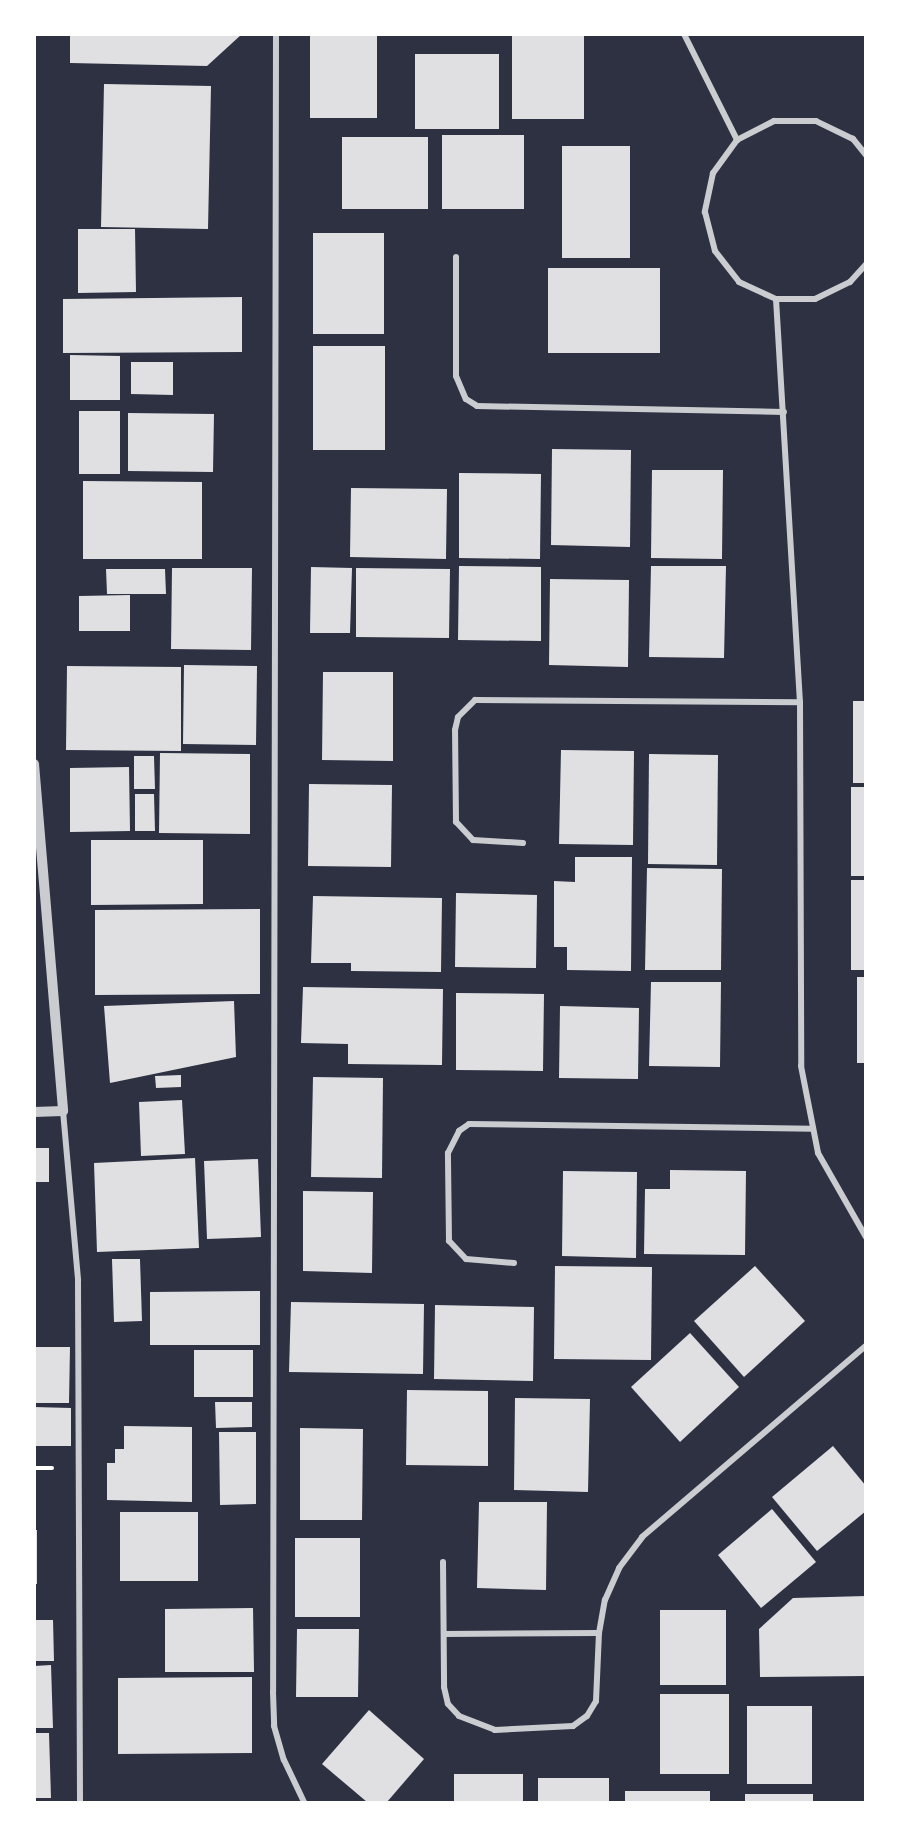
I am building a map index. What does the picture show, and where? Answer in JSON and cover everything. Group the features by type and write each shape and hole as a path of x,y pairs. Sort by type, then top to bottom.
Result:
{"street":[{"path":"276,34 273,1692 274,1726 284,1760 304,1803"},
{"path":"684,34 736,140"},
{"path":"866,155 853,139 816,121 774,121 736,140 712,173 705,212 715,250 739,282 776,299 815,299 850,282 866,264"},
{"path":"456,257 456,376 466,399 477,406 784,412"},
{"path":"776,299 800,702 801,1066 818,1153 866,1237"},
{"path":"523,843 473,840 456,822 455,730 458,717 475,700 800,702"},
{"path":"34,764 78,1292 81,1803"},
{"path":"34,1112 63,1111"},
{"path":"514,1263 466,1259 449,1241 448,1153 459,1131 470,1124 812,1129"},
{"path":"443,1562 448,1704 459,1716 495,1730 556,1729 573,1725 587,1716 596,1701 599,1684 599,1633 605,1600 619,1568 642,1537 866,1346"},
{"path":"444,1634 599,1633"}],"building":[{"path":"70,34 242,34 207,66 70,63"},
{"path":"310,34 377,34 377,118 310,118"},
{"path":"512,34 584,34 584,119 512,119"},
{"path":"415,54 499,54 499,129 415,129"},
{"path":"104,84 211,86 208,229 101,227"},
{"path":"442,135 524,135 524,209 442,209"},
{"path":"342,137 428,137 428,209 342,209"},
{"path":"562,146 630,146 630,258 562,258"},
{"path":"78,229 135,229 136,292 78,293"},
{"path":"313,233 384,233 384,334 313,334"},
{"path":"548,268 660,268 660,353 548,353"},
{"path":"242,297 242,352 63,353 63,299"},
{"path":"313,346 385,346 385,450 313,450"},
{"path":"70,355 120,356 120,400 70,400"},
{"path":"131,362 173,362 173,395 131,394"},
{"path":"79,411 120,411 120,474 79,474"},
{"path":"128,413 214,414 213,472 128,471"},
{"path":"552,449 631,450 630,547 551,545"},
{"path":"652,470 723,470 722,559 651,558"},
{"path":"459,473 541,474 540,559 459,558"},
{"path":"83,481 202,482 202,559 83,559"},
{"path":"351,488 447,489 446,559 350,557"},
{"path":"459,566 541,567 541,641 458,640"},
{"path":"651,566 726,566 724,658 649,657"},
{"path":"311,567 352,568 350,633 310,633"},
{"path":"172,568 252,568 251,650 171,649"},
{"path":"356,568 450,569 449,638 356,637"},
{"path":"106,569 165,569 166,594 107,594"},
{"path":"550,579 629,580 628,667 549,665"},
{"path":"130,595 130,631 79,631 79,596"},
{"path":"184,665 257,666 256,745 183,744"},
{"path":"67,666 181,667 181,751 66,750"},
{"path":"323,672 393,672 393,761 322,760"},
{"path":"853,701 866,701 866,783 853,783"},
{"path":"561,750 634,751 633,845 559,844"},
{"path":"160,753 250,754 250,834 159,833"},
{"path":"649,754 718,755 717,865 648,864"},
{"path":"134,756 154,756 155,789 134,789"},
{"path":"129,767 130,831 70,832 70,768"},
{"path":"309,784 392,785 391,867 308,866"},
{"path":"851,787 866,787 866,876 851,876"},
{"path":"135,794 154,794 155,831 135,831"},
{"path":"91,840 203,840 203,904 91,905"},
{"path":"575,857 632,857 631,971 567,970 567,947 554,947 554,881 575,882"},
{"path":"647,868 722,869 721,970 645,970"},
{"path":"851,880 866,880 866,970 851,970"},
{"path":"456,893 537,895 536,968 455,967"},
{"path":"313,896 442,898 441,972 351,971 351,963 311,963"},
{"path":"260,909 260,994 95,995 95,910"},
{"path":"857,977 866,977 866,1063 857,1063"},
{"path":"651,982 721,982 720,1067 649,1066"},
{"path":"303,987 443,989 442,1065 348,1064 348,1044 301,1043"},
{"path":"456,993 544,994 543,1071 456,1070"},
{"path":"234,1001 236,1057 110,1083 104,1006"},
{"path":"560,1006 639,1008 638,1079 559,1078"},
{"path":"181,1075 181,1087 156,1088 155,1076"},
{"path":"313,1077 383,1078 382,1178 311,1177"},
{"path":"182,1100 185,1154 141,1156 139,1102"},
{"path":"34,1148 49,1148 49,1182 34,1182"},
{"path":"195,1158 199,1248 97,1252 94,1163"},
{"path":"258,1159 261,1237 207,1239 204,1161"},
{"path":"670,1170 746,1171 745,1255 644,1254 645,1189 670,1189"},
{"path":"563,1171 637,1172 636,1258 562,1256"},
{"path":"303,1191 373,1192 372,1273 303,1271"},
{"path":"112,1259 140,1259 142,1321 114,1322"},
{"path":"555,1266 652,1267 651,1360 554,1359"},
{"path":"755,1266 805,1321 744,1377 694,1321"},
{"path":"260,1291 260,1345 150,1345 150,1292"},
{"path":"291,1302 424,1304 423,1374 289,1372"},
{"path":"435,1305 534,1307 533,1381 434,1379"},
{"path":"690,1333 739,1387 680,1442 631,1387"},
{"path":"34,1347 70,1347 69,1403 34,1403"},
{"path":"194,1350 253,1350 253,1397 194,1397"},
{"path":"407,1390 488,1391 488,1466 406,1465"},
{"path":"515,1398 590,1399 588,1492 514,1490"},
{"path":"215,1402 252,1402 252,1427 216,1428"},
{"path":"34,1407 71,1408 71,1446 34,1446"},
{"path":"124,1426 192,1427 192,1502 107,1500 107,1463 115,1463 115,1449 124,1449"},
{"path":"300,1428 363,1429 362,1520 300,1520"},
{"path":"219,1432 256,1432 256,1504 220,1505"},
{"path":"833,1446 866,1486 866,1511 817,1551 772,1497"},
{"path":"479,1502 547,1502 546,1590 477,1588"},
{"path":"772,1509 816,1562 761,1608 718,1555"},
{"path":"120,1512 198,1512 198,1581 120,1581"},
{"path":"34,1530 37,1530 37,1584 34,1584"},
{"path":"295,1538 360,1538 360,1617 295,1617"},
{"path":"866,1596 866,1676 760,1677 759,1629 793,1598"},
{"path":"253,1608 254,1672 165,1672 165,1609"},
{"path":"660,1610 726,1610 726,1685 660,1685"},
{"path":"34,1620 53,1620 54,1661 34,1661"},
{"path":"297,1629 359,1629 358,1697 296,1697"},
{"path":"51,1665 53,1728 34,1728 34,1666"},
{"path":"252,1677 252,1753 118,1754 118,1678"},
{"path":"660,1694 729,1694 729,1774 660,1774"},
{"path":"747,1706 812,1706 812,1784 747,1784"},
{"path":"369,1710 424,1759 387,1802 367,1802 322,1764"},
{"path":"34,1733 49,1733 51,1798 34,1798"},
{"path":"454,1774 523,1774 523,1802 454,1802"},
{"path":"538,1778 609,1778 609,1802 538,1802"},
{"path":"625,1791 710,1791 710,1802 625,1802"},
{"path":"745,1794 813,1794 813,1802 745,1802"}]}
